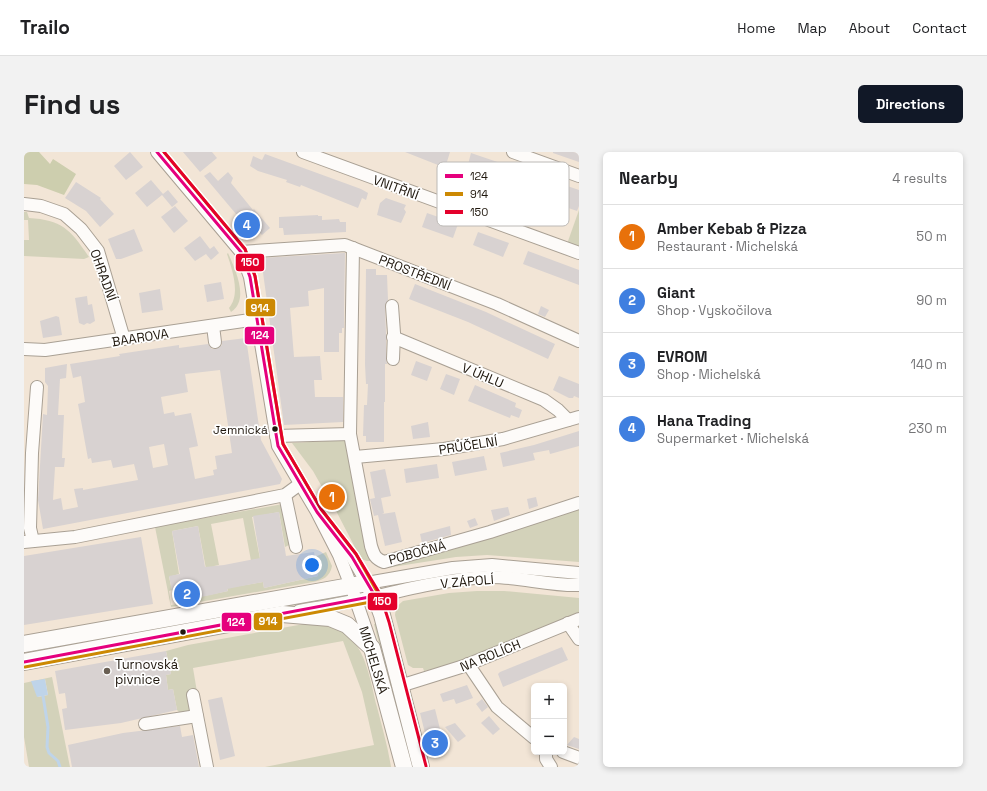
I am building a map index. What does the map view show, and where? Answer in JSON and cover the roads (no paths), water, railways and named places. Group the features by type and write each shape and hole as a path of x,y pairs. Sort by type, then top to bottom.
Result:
{"main road":[{"path":"24,644 371,590"},
{"name":"MICHELSKÁ","path":"371,590 384,623 421,767"},
{"path":"24,662 282,614 330,618 340,621 357,633 372,648"},
{"name":"MICHELSKÁ","path":"372,648 404,767"}],"street":[{"name":"MICHELSKÁ","path":"157,152 241,252 250,277 276,436 282,455 317,512 354,593 372,648"},
{"name":"VNITŘNÍ","path":"303,152 437,201"},
{"path":"513,152 540,162"},
{"path":"569,172 579,176"},
{"name":"OHRADNÍ","path":"24,204 41,206 64,214 81,229 98,251 124,339"},
{"name":"VNITŘNÍ","path":"505,226 579,253"},
{"name":"PROSTŘEDNÍ","path":"241,252 345,245 497,304 579,341"},
{"name":"POBOČNÁ","path":"353,248 350,434 374,555 378,560 384,562 490,532 579,503"},
{"path":"392,306 393,359"},
{"name":"BAAROVA","path":"24,349 45,350 256,319"},
{"path":"213,326 216,342"},
{"name":"V ÚHLU","path":"393,337 544,400 558,410 574,418"},
{"path":"37,387 29,439 30,528 28,542 75,537 285,495 300,484"},
{"name":"PRŮČELNÍ","path":"355,457 444,450 488,442 574,418"},
{"path":"276,436 350,434"},
{"path":"285,495 296,547"},
{"name":"MICHELSKÁ","path":"317,512 343,544 371,590"},
{"name":"V ZÁPOLÍ","path":"371,590 468,566 501,565 579,573"},
{"name":"V ZÁPOLÍ","path":"371,590 490,577 579,585"},
{"path":"282,614 354,593"},
{"path":"574,621 579,640"},
{"name":"NA ROLÍCH","path":"400,686 468,664 574,621"},
{"path":"468,664 497,707 531,736"},
{"path":"193,695 207,767"},
{"path":"145,724 197,716"},
{"path":"567,754 579,758"},
{"path":"546,755 546,759 551,767"}],"water":[{"path":"45,679 48,695 37,697 31,681"}],"waterway":[{"path":"43,696 48,727 47,747 49,753 58,761 60,767"}],"place":[{"name":"Hana Trading","path":"247,225"},
{"name":"Jemnická","path":"275,429"},
{"name":"Amber Kebab & Pizza","path":"332,497"},
{"name":"Giant","path":"187,594"},
{"name":"Turnovská pivnice","path":"107,671"},
{"name":"EVROM","path":"435,743"}]}
